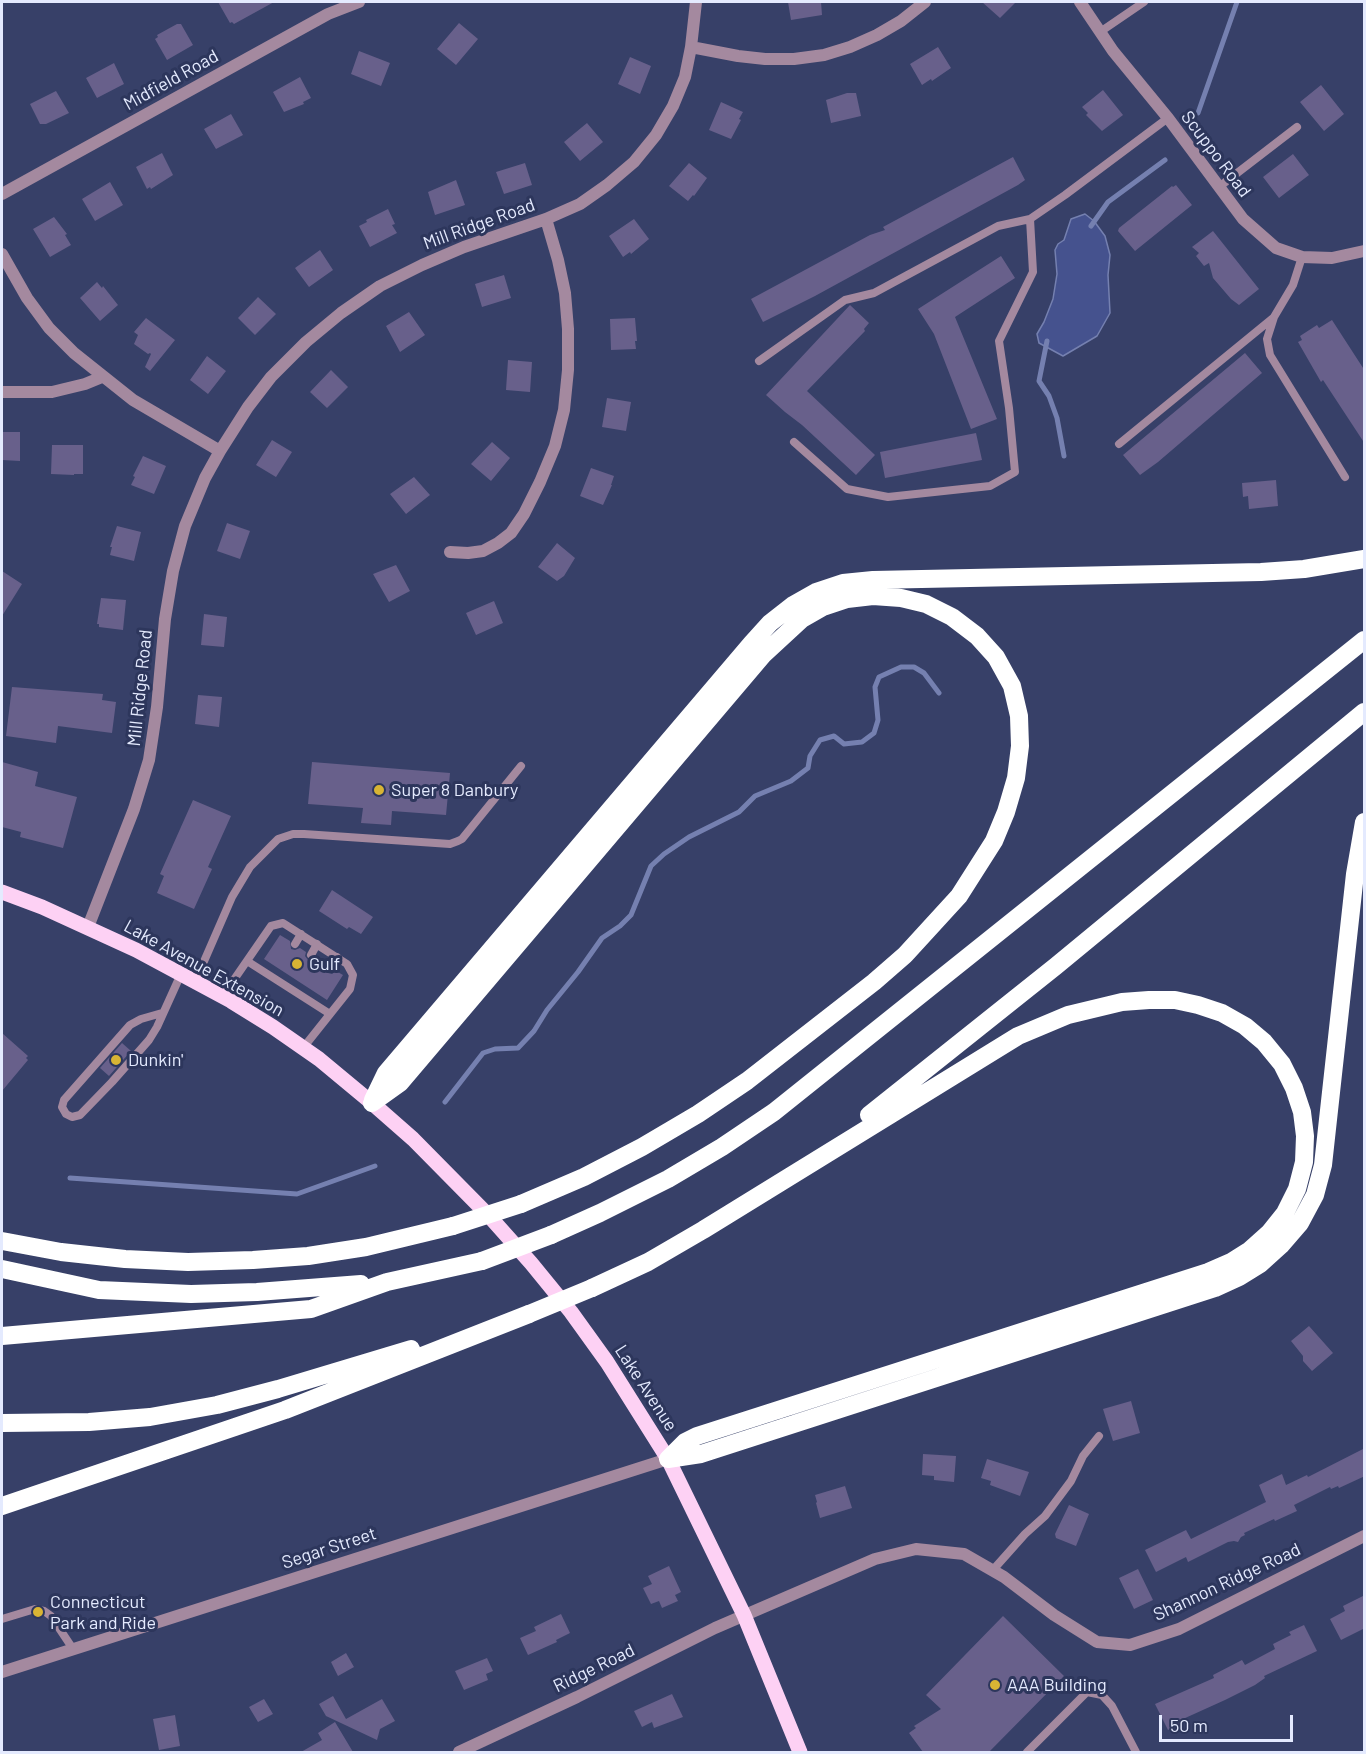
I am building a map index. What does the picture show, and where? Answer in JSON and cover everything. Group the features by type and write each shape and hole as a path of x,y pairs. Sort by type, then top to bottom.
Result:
{"highway":[{"path":"372,1103 386,1073 751,644 770,623 793,605 816,592 843,583 873,580 1260,572 1304,569 1365,559"},
{"path":"2,1241 61,1252 125,1259 188,1262 308,1256 366,1247 453,1226 521,1204 584,1177 642,1147 698,1114 747,1081 874,982 905,954 959,896 994,841 1016,778 1020,746 1019,716 1012,686 996,657 977,636 952,617 926,604 901,598 873,596 847,599 823,607 802,619 763,655 400,1083 372,1103"},
{"path":"2,1336 311,1309 387,1282 482,1261 600,1213 668,1179 722,1147 774,1112 1365,640"},
{"path":"758,1195 864,1119 928,1069 1365,712"},
{"path":"668,1459 701,1454 1215,1288 1260,1264 1281,1245 1300,1223 1315,1195 1323,1165 1355,874 1365,822"},
{"path":"2,1506 285,1410 592,1288 648,1262 703,1230 1018,1036 1068,1015 1122,1002 1175,1000 1198,1005 1221,1013 1245,1026 1264,1042 1282,1064 1294,1088 1302,1112 1305,1136 1304,1162 1297,1189 1285,1213 1269,1233 1250,1250 1209,1272 697,1436 685,1442 668,1459"},
{"path":"2,1269 99,1290 190,1294 292,1290 387,1282"},
{"path":"2,1423 89,1422 150,1417 217,1405 529,1314"}],"main road":[{"name":"Lake Avenue Extension","path":"2,892 88,927 222,997 303,1047 372,1103"},
{"name":"Lake Avenue","path":"372,1103 452,1177 531,1263 607,1362 668,1459 744,1615 800,1752"}],"street":[{"name":"Midfield Road","path":"2,194 328,14 359,2"},
{"name":"Mill Ridge Road","path":"88,927 134,808 149,760 158,707 165,620 173,571 185,526 205,478 248,407 271,377 306,342 340,313 380,286 464,247 546,219 580,204 634,162 656,135 673,106 685,77 696,2"},
{"path":"691,47 765,59 794,59 824,55 850,48 877,35 901,21 925,2"},
{"name":"Scuppo Road","path":"1080,2 1113,51 1168,118 1243,219 1276,248 1302,257 1332,258 1365,251"},
{"path":"450,552 468,553 483,550 498,543 511,533 524,514 555,446 564,410 568,370 568,329 565,294 546,219"},
{"path":"2,254 27,298 49,328 74,353 141,405 220,451"},
{"path":"2,392 52,392 77,387 102,377"},
{"name":"Segar Street","path":"2,1672 668,1459"},
{"name":"Shannon Ridge Road","path":"744,1615 875,1559 916,1549 964,1554 1004,1577 1054,1615 1097,1642 1130,1645 1179,1629 1365,1536"},
{"name":"Ridge Road","path":"459,1752 744,1615"}],"lane":[{"path":"1100,32 1144,2"},
{"path":"759,361 845,300 874,293 998,226 1030,219 1168,118"},
{"path":"1219,187 1297,127"},
{"path":"794,442 848,489 888,496 990,486 1015,472 1009,408 999,341 1034,272 1030,219"},
{"path":"1302,257 1293,285 1274,317 1267,339 1270,354 1345,477"},
{"path":"1119,444 1274,317"},
{"path":"195,982 232,897 250,867 278,839 293,834 304,834 450,844 462,839 521,766"},
{"path":"222,997 271,926 284,923 347,964 354,975 350,989 303,1047"},
{"path":"295,944 301,934"},
{"path":"311,954 317,944"},
{"path":"331,968 337,957"},
{"path":"247,961 330,1014"},
{"path":"274,978 280,970"},
{"path":"162,1013 130,1025 64,1100 62,1107 66,1114 72,1117 80,1115 149,1040 181,974"},
{"path":"291,989 296,980"},
{"path":"311,1002 316,993"},
{"path":"992,1571 1025,1534 1045,1516 1071,1481 1083,1456 1099,1436"},
{"path":"2,1619 35,1609 44,1611 51,1616 73,1649"},
{"path":"1027,1752 1087,1692 1102,1695 1112,1706 1136,1752"}],"water":[{"path":"1085,214 1094,221 1105,236 1110,255 1108,275 1110,313 1097,336 1063,356 1039,343 1037,334 1053,299 1057,274 1055,250 1064,240 1071,219"}],"building":[{"path":"218,2 274,2 234,24 230,23"},
{"path":"788,2 821,2 822,15 791,20"},
{"path":"982,2 1016,2 1000,18"},
{"path":"459,23 478,39 456,65 437,49"},
{"path":"181,24 193,45 167,60 155,39 157,35"},
{"path":"938,47 951,68 922,85 910,64"},
{"path":"359,51 390,63 381,86 351,74"},
{"path":"630,57 651,66 640,94 618,84"},
{"path":"114,63 124,84 97,98 86,78"},
{"path":"300,77 311,98 303,102 304,104 284,112 273,92"},
{"path":"1321,85 1344,114 1324,131 1300,102"},
{"path":"1103,90 1123,115 1102,131 1086,115 1088,113 1082,107"},
{"path":"56,91 69,113 46,124 40,124 30,104"},
{"path":"847,93 856,93 861,116 831,123 826,100"},
{"path":"721,102 743,112 731,139 709,130"},
{"path":"231,114 243,135 216,149 204,129"},
{"path":"587,123 603,142 580,161 564,142"},
{"path":"162,153 173,175 151,189 150,187 147,189 136,167"},
{"path":"1293,154 1309,175 1279,198 1263,177"},
{"path":"1013,157 1025,180 1018,185 763,322 751,299 870,235 885,230 883,227"},
{"path":"525,163 532,185 504,194 496,172"},
{"path":"689,163 707,178 688,201 669,186"},
{"path":"456,180 465,205 435,215 428,192"},
{"path":"110,182 123,205 95,221 82,199"},
{"path":"1176,185 1192,205 1135,251 1118,231 1119,228"},
{"path":"388,209 395,224 392,225 397,233 370,247 359,226"},
{"path":"54,217 67,234 65,235 71,245 50,257 33,229"},
{"path":"634,219 649,239 631,254 630,252 623,257 609,236"},
{"path":"1213,231 1259,289 1239,305 1213,278 1209,263 1204,266 1196,256 1199,253 1192,247"},
{"path":"320,250 333,270 309,287 295,268"},
{"path":"1001,256 1015,278 955,317 997,419 971,429 934,334 918,309"},
{"path":"504,275 511,298 482,307 475,284"},
{"path":"97,282 118,305 100,321 80,298"},
{"path":"258,297 276,314 255,335 238,318"},
{"path":"850,305 869,323 865,331 807,391 875,455 856,475 766,395"},
{"path":"409,312 425,335 400,352 386,326"},
{"path":"146,318 175,340 150,371 145,367 151,354 134,344 138,335 134,332"},
{"path":"635,318 636,349 611,350 610,319"},
{"path":"1332,320 1365,371 1365,444 1323,380 1321,382 1298,342 1302,340 1300,336 1317,325 1319,328"},
{"path":"1245,353 1262,373 1140,475 1123,455"},
{"path":"207,356 226,371 208,394 190,380"},
{"path":"508,360 532,362 530,392 506,390"},
{"path":"331,370 348,387 327,408 310,392"},
{"path":"607,398 631,402 626,431 602,427"},
{"path":"2,432 20,432 20,461 2,460"},
{"path":"976,433 982,460 885,478 880,452"},
{"path":"272,440 292,452 276,477 256,465"},
{"path":"492,442 510,458 491,481 471,464"},
{"path":"52,445 83,445 83,474 51,474"},
{"path":"143,456 166,466 154,494 131,485"},
{"path":"591,468 614,476 603,505 580,496"},
{"path":"414,477 430,495 406,514 390,494"},
{"path":"1276,480 1278,506 1249,509 1248,496 1243,497 1242,483"},
{"path":"227,523 250,531 240,559 217,551"},
{"path":"117,526 141,532 134,561 110,555 112,547 110,547"},
{"path":"557,543 575,558 564,576 557,581 538,567"},
{"path":"396,565 410,591 389,602 373,574"},
{"path":"2,571 22,584 2,616"},
{"path":"101,598 126,600 123,630 99,627 97,624"},
{"path":"494,601 503,623 476,635 466,613"},
{"path":"204,614 227,617 224,647 201,645"},
{"path":"12,687 103,694 102,700 116,702 112,733 58,726 56,743 6,736"},
{"path":"198,695 222,697 219,727 195,724"},
{"path":"2,762 38,772 35,786 77,797 63,848 20,837 21,832 2,827"},
{"path":"312,762 450,773 446,815 392,811 391,825 361,823 363,808 308,804"},
{"path":"193,800 231,816 208,867 212,869 194,909 157,893 164,876 160,874"},
{"path":"332,890 373,917 361,934 349,927 347,929 319,911"},
{"name":"Gulf","path":"280,935 290,941 291,949 300,948 306,952 305,956 308,960 312,961 316,958 326,965 325,969 328,973 332,974 336,971 343,975 327,1000 264,959"},
{"path":"2,1033 28,1056 26,1058 28,1060 2,1091"},
{"name":"Dunkin'","path":"122,1043 131,1051 109,1076 100,1068"},
{"path":"1309,1326 1333,1353 1312,1371 1291,1341"},
{"path":"1131,1401 1140,1433 1113,1441 1103,1409"},
{"path":"1365,1448 1365,1476 1339,1488 1338,1486 1331,1489 1330,1487 1294,1505 1297,1511 1244,1533 1245,1535 1238,1542 1228,1542 1188,1562 1186,1557 1156,1572 1145,1550 1186,1530 1191,1539 1266,1502 1259,1485 1282,1474 1286,1485 1307,1475 1308,1477"},
{"path":"923,1454 956,1456 954,1482 934,1480 934,1476 922,1475"},
{"path":"987,1459 1029,1472 1020,1496 990,1485 991,1481 981,1478"},
{"path":"845,1486 852,1508 820,1518 815,1495"},
{"path":"1069,1505 1089,1514 1076,1546 1056,1538 1055,1534"},
{"path":"669,1566 681,1592 675,1595 678,1601 662,1608 659,1601 651,1604 643,1588 652,1584 648,1576"},
{"path":"1138,1569 1153,1600 1134,1609 1119,1578"},
{"path":"1365,1595 1365,1628 1341,1640 1330,1619 1345,1611 1343,1606"},
{"path":"561,1614 570,1633 556,1640 557,1642 528,1655 520,1638 536,1631 534,1627"},
{"name":"AAA Building","path":"1003,1616 1064,1676 989,1752 923,1752 909,1733 916,1728 914,1726 941,1709 926,1695"},
{"path":"1304,1625 1317,1651 1264,1676 1265,1678 1255,1685 1183,1719 1184,1722 1168,1730 1155,1704 1214,1678 1213,1675 1242,1660 1245,1665 1275,1649 1273,1644 1291,1635 1289,1632"},
{"path":"346,1653 354,1667 338,1676 331,1662"},
{"path":"487,1658 493,1671 486,1674 488,1680 464,1690 455,1671"},
{"path":"672,1694 683,1717 654,1728 652,1722 642,1727 634,1711"},
{"path":"333,1696 346,1719 382,1699 395,1721 380,1729 377,1740 326,1716 319,1704"},
{"path":"264,1699 273,1714 258,1722 249,1707"},
{"path":"175,1715 180,1746 159,1750 153,1719"},
{"path":"335,1722 353,1752 301,1752 322,1740 318,1733"}],"waterway":[{"path":"1198,113 1237,2"},
{"path":"1091,226 1108,202 1165,160"},
{"path":"1047,341 1039,381 1049,396 1057,418 1064,456"},
{"path":"445,1102 483,1053 495,1049 518,1048 534,1031 547,1010 602,938 631,915 651,866 664,854 689,837 739,812 755,796 791,781 808,768 810,756 820,740 834,736 844,744 862,742 874,733 878,720 875,687 879,677 901,667 914,667 924,673 939,693"},
{"path":"70,1178 297,1194 375,1166"}],"place":[{"name":"Super 8 Danbury","path":"379,790"},
{"name":"Gulf","path":"297,964"},
{"name":"Dunkin'","path":"116,1060"},
{"name":"Connecticut Park and Ride","path":"38,1612"},
{"name":"AAA Building","path":"995,1685"}]}
